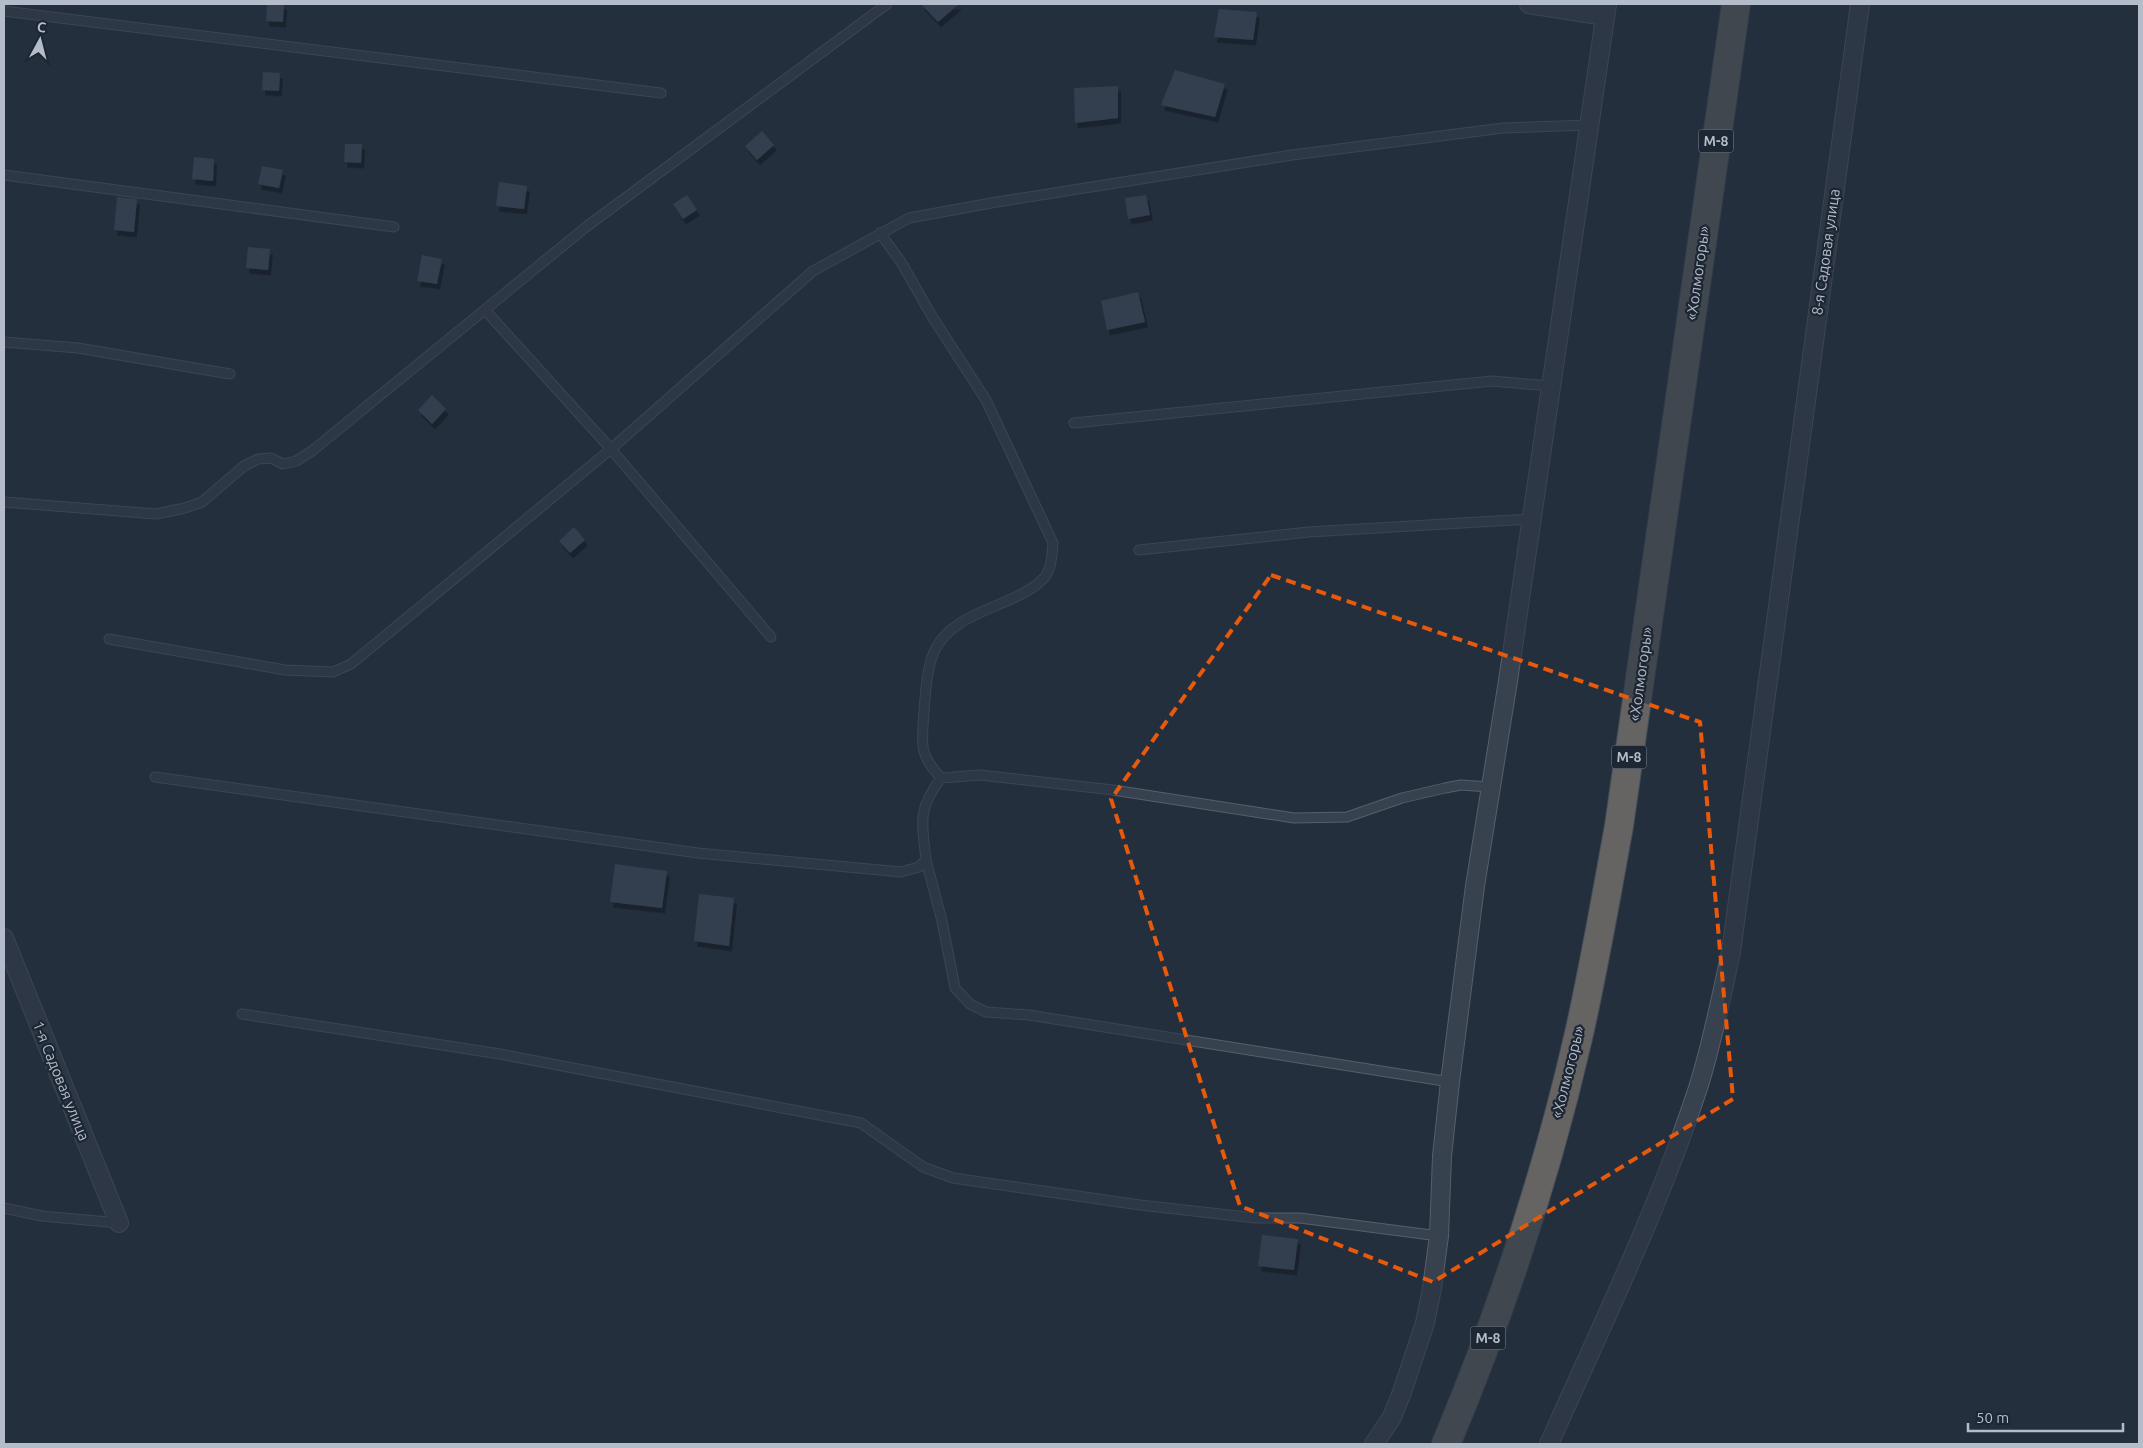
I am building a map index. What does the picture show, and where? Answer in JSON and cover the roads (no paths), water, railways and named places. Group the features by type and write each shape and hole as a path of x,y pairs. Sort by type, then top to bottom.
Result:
{"highway":[{"name":"«Холмогоры»","path":"1446,1444 1478,1366 1525,1229 1549,1150 1578,1039 1599,936 1621,816 1736,4"}],"street":[{"path":"1374,1444 1392,1417 1415,1358 1432,1288 1439,1236 1442,1156 1450,1082 1489,787 1508,680 1606,10 1529,4"},
{"name":"8-я Садовая улица","path":"1549,1444 1650,1215 1684,1129 1710,1049 1731,952 1860,4"},
{"name":"1-я Садовая улица","path":"4,938 119,1223"}],"lane":[{"path":"4,502 156,514 185,508 202,502 244,466 258,459 271,458 283,464 296,461 312,451 586,227 887,4"},
{"path":"4,11 661,93"},
{"path":"109,639 285,670 333,672 351,664 611,449 813,271 910,218 1292,155 1503,128 1589,125"},
{"path":"4,175 394,228"},
{"path":"880,233 901,262 933,318 986,400 1053,543 1051,564 1044,578 1022,593 980,611 945,635 934,652 925,696 922,747 927,763 941,778"},
{"path":"485,310 611,449 771,637"},
{"path":"4,342 78,348 230,374"},
{"path":"1074,423 1492,381 1550,386"},
{"path":"1139,550 1309,532 1531,519"},
{"path":"1450,1082 1029,1015 986,1012 970,1004 955,988 942,921 926,860 922,822 927,797 941,778 980,775 1112,790 1294,818 1347,817 1402,798 1445,788 1461,785 1489,787"},
{"path":"155,777 698,853 901,872 919,867 926,860"},
{"path":"242,1014 500,1054 861,1123 922,1167 953,1178 1140,1205 1256,1218 1300,1218 1439,1236"},
{"path":"4,1208 42,1216 119,1223"}]}
